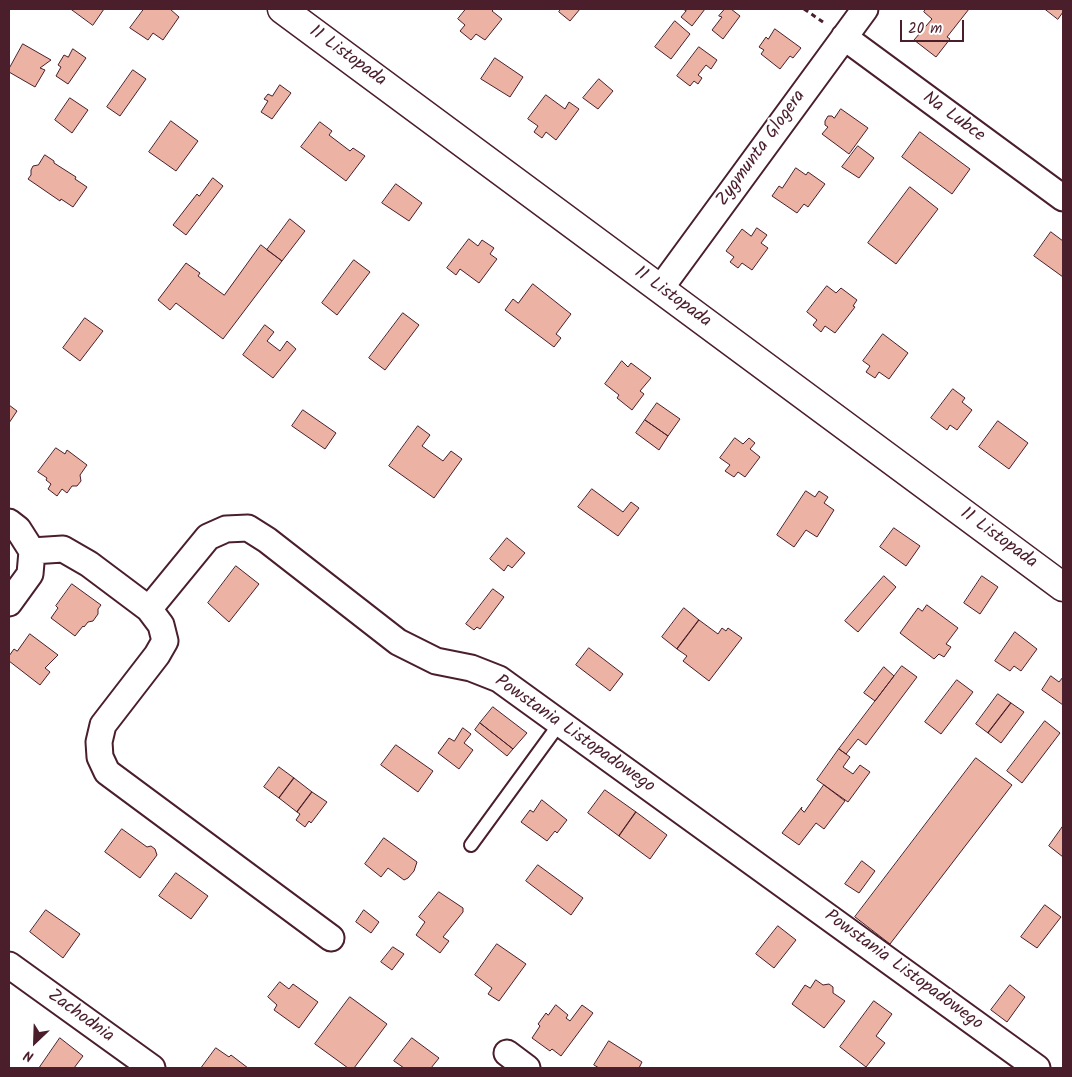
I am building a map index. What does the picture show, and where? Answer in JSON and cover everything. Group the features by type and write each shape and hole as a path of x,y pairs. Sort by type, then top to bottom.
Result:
{"main road":[{"name":"11 Listopada","path":"282,9 1063,587"}],"street":[{"name":"Zygmunta Glogera","path":"660,289 865,9"},
{"name":"Na Lubce","path":"844,37 1063,198"},
{"path":"9,522 18,529 32,551 30,574 9,603"},
{"name":"Powstania Listopadowego","path":"149,609 208,537 226,529 248,528 267,540 398,642 436,661 471,668 499,679 1037,1068"},
{"path":"32,551 63,549 89,564 149,609 161,625 165,640 158,655 103,725 99,742 100,756 107,772 330,938"},
{"name":"Zachodnia","path":"9,965 152,1068"},
{"path":"507,1053 527,1068"}],"lane":[{"path":"471,845 560,724"}],"building":[{"path":"71,9 104,9 93,25"},
{"path":"144,9 170,9 179,17 163,40 153,33 148,40 130,28"},
{"path":"466,9 494,9 492,11 502,19 485,40 476,34 471,40 460,31 465,25 458,19"},
{"path":"561,9 580,9 570,21 559,12"},
{"path":"683,9 705,9 692,26 681,17 686,11"},
{"path":"725,9 731,9 740,16 723,39 712,30 722,17 719,16"},
{"path":"926,9 969,9 947,37 950,39 936,57 914,40 932,19 924,12"},
{"path":"1045,9 1063,9 1063,12 1058,19"},
{"path":"675,21 690,34 671,59 655,47"},
{"path":"775,29 801,48 793,58 790,56 780,69 761,54 764,50 759,47"},
{"path":"23,44 51,60 40,68 45,70 35,87 9,72"},
{"path":"699,47 717,60 711,69 706,65 698,75 702,78 698,84 694,81 690,86 677,76"},
{"path":"73,49 86,58 68,84 56,76 61,67 58,65 64,55 68,57"},
{"path":"495,58 523,77 510,97 481,79"},
{"path":"133,70 146,79 120,116 107,107"},
{"path":"599,79 613,91 598,109 583,98"},
{"path":"280,85 291,93 272,119 261,112 268,101 264,99 268,94 272,96"},
{"path":"546,95 565,109 569,102 579,109 556,140 546,132 542,138 534,132 538,126 528,119"},
{"path":"70,98 88,110 72,133 55,120"},
{"path":"841,109 868,128 849,154 822,134 828,127 825,125 825,121 828,116 834,118"},
{"path":"171,121 198,141 176,171 149,152"},
{"path":"320,122 332,131 329,135 350,151 353,148 365,156 346,181 301,147"},
{"path":"920,132 970,169 952,194 902,157"},
{"path":"858,146 874,158 859,178 842,167"},
{"path":"45,155 87,187 73,207 61,199 60,201 28,179 33,166 38,165"},
{"path":"796,168 806,175 808,172 825,184 808,207 804,204 797,213 772,196 779,186 782,188"},
{"path":"213,178 223,186 186,235 173,225 197,194 199,196"},
{"path":"396,184 422,203 409,221 382,203"},
{"path":"910,187 938,209 896,264 868,243"},
{"path":"290,219 305,231 282,261 267,250"},
{"path":"757,228 767,235 761,243 768,248 752,270 742,263 738,268 730,262 734,257 726,251 742,229 751,236"},
{"path":"1051,232 1063,241 1063,277 1034,256"},
{"path":"469,239 478,246 482,240 494,248 490,254 497,259 479,283 460,269 456,275 447,268"},
{"path":"261,245 282,261 223,339 176,303 170,310 158,300 186,263 200,273 198,276 224,295"},
{"path":"354,260 370,272 337,315 322,303"},
{"path":"533,284 571,314 556,334 561,338 554,347 505,310 513,299 518,303"},
{"path":"827,286 836,293 841,288 857,300 853,306 855,307 835,333 825,326 821,332 813,325 817,320 807,312"},
{"path":"403,313 419,325 385,370 369,358"},
{"path":"85,318 103,331 80,361 63,348"},
{"path":"265,325 274,332 267,341 280,351 287,341 296,349 273,378 243,355"},
{"path":"883,334 908,353 889,379 879,372 875,378 866,372 870,366 863,361"},
{"path":"622,361 628,367 631,363 651,378 640,391 644,394 632,410 617,398 619,395 605,384"},
{"path":"953,389 965,398 962,402 972,410 957,430 950,425 947,430 931,418"},
{"path":"657,403 680,419 668,436 645,420"},
{"path":"9,405 17,411 9,423"},
{"path":"303,410 336,433 325,449 292,426"},
{"path":"645,420 668,436 659,450 636,433"},
{"path":"998,421 1028,443 1009,469 979,447"},
{"path":"418,426 430,435 422,446 443,461 451,451 462,459 434,498 389,466"},
{"path":"735,438 743,444 749,438 755,443 750,449 760,457 745,477 738,472 734,477 725,471 730,465 720,458"},
{"path":"56,448 65,454 67,450 87,465 80,475 81,481 77,486 72,486 67,493 62,489 57,496 48,489 51,484 46,480 47,478 38,472"},
{"path":"592,489 623,512 631,502 639,508 618,536 578,507"},
{"path":"806,491 815,497 819,491 828,497 824,503 834,510 817,537 806,530 794,547 777,535"},
{"path":"894,528 920,546 906,566 880,547"},
{"path":"507,538 525,553 512,568 508,565 504,571 490,559"},
{"path":"236,566 259,584 229,622 208,603"},
{"path":"884,576 896,587 858,632 845,621"},
{"path":"982,576 998,587 980,614 964,603"},
{"path":"72,584 101,605 93,621 83,626 75,636 51,618 58,608 56,606"},
{"path":"493,589 504,597 480,629 477,627 474,630 466,624"},
{"path":"927,605 958,628 946,644 951,647 944,657 939,654 934,659 900,633 918,608 922,611"},
{"path":"684,608 699,620 677,649 662,637"},
{"path":"699,620 718,634 722,628 726,631 728,628 742,638 709,681 683,661 687,656 677,649"},
{"path":"1015,632 1037,649 1021,671 1014,666 1010,671 995,661"},
{"path":"30,634 58,655 45,668 50,672 40,685 9,661 9,656 14,649 17,651"},
{"path":"589,648 623,674 610,691 576,665"},
{"path":"902,666 917,677 866,745 858,739 846,754 839,749"},
{"path":"884,667 894,676 875,701 864,693"},
{"path":"1051,676 1059,682 1063,677 1063,705 1042,690"},
{"path":"957,680 973,692 941,734 925,722"},
{"path":"998,694 1011,703 988,733 976,724"},
{"path":"1011,703 1024,712 1001,743 988,733"},
{"path":"493,707 527,733 513,749 480,723"},
{"path":"1045,721 1060,733 1022,783 1007,771"},
{"path":"480,723 513,749 507,756 475,730"},
{"path":"463,728 471,734 464,743 473,750 459,769 438,753 449,738 454,741"},
{"path":"396,745 433,771 418,792 381,765"},
{"path":"839,749 850,757 843,767 853,774 860,765 870,772 848,802 817,780"},
{"path":"976,758 1012,785 890,944 855,917"},
{"path":"279,767 294,778 279,798 264,787"},
{"path":"294,778 312,792 297,812 279,798"},
{"path":"824,785 845,801 824,829 816,823 799,845 782,833 802,807 801,809 804,812"},
{"path":"605,790 636,812 619,836 588,813"},
{"path":"312,792 327,802 311,823 309,821 305,827 296,820 300,814 297,812"},
{"path":"542,800 567,820 557,833 555,831 547,841 521,822 530,810 533,812"},
{"path":"636,812 667,835 650,859 619,836"},
{"path":"1063,826 1063,857 1049,846"},
{"path":"122,829 147,847 151,846 155,849 157,855 140,878 105,852"},
{"path":"384,838 417,862 414,871 408,878 404,880 388,868 381,877 365,864"},
{"path":"862,861 875,871 859,893 845,884"},
{"path":"538,865 583,898 571,915 526,881"},
{"path":"176,873 208,896 191,919 159,896"},
{"path":"439,892 463,908 463,912 443,937 449,941 440,953 416,935 425,922 419,917"},
{"path":"1045,905 1061,917 1037,948 1021,937"},
{"path":"46,910 80,934 63,958 30,932"},
{"path":"364,910 379,922 371,933 356,922"},
{"path":"778,926 796,940 774,968 756,954"},
{"path":"497,944 526,964 499,1001 488,994 492,988 475,975"},
{"path":"393,947 404,954 392,970 381,962"},
{"path":"816,980 823,985 829,984 833,987 833,993 845,1001 824,1028 792,1004 805,985 810,988"},
{"path":"280,982 289,989 293,984 318,1002 299,1028 274,1010 277,1005 268,997"},
{"path":"1010,985 1025,997 1007,1022 991,1010"},
{"path":"350,997 387,1024 354,1068 348,1068 315,1044"},
{"path":"874,1001 892,1014 876,1036 885,1043 866,1067 840,1047"},
{"path":"556,1005 568,1015 566,1018 570,1021 582,1005 593,1013 561,1056 552,1049 550,1051 532,1038 540,1026 538,1024 546,1013 548,1015"},
{"path":"60,1038 83,1056 74,1068 40,1067"},
{"path":"412,1038 439,1058 431,1068 404,1068 394,1061"},
{"path":"609,1041 642,1062 639,1068 599,1068 594,1065"},
{"path":"216,1048 229,1057 231,1055 248,1068 202,1067"}]}
